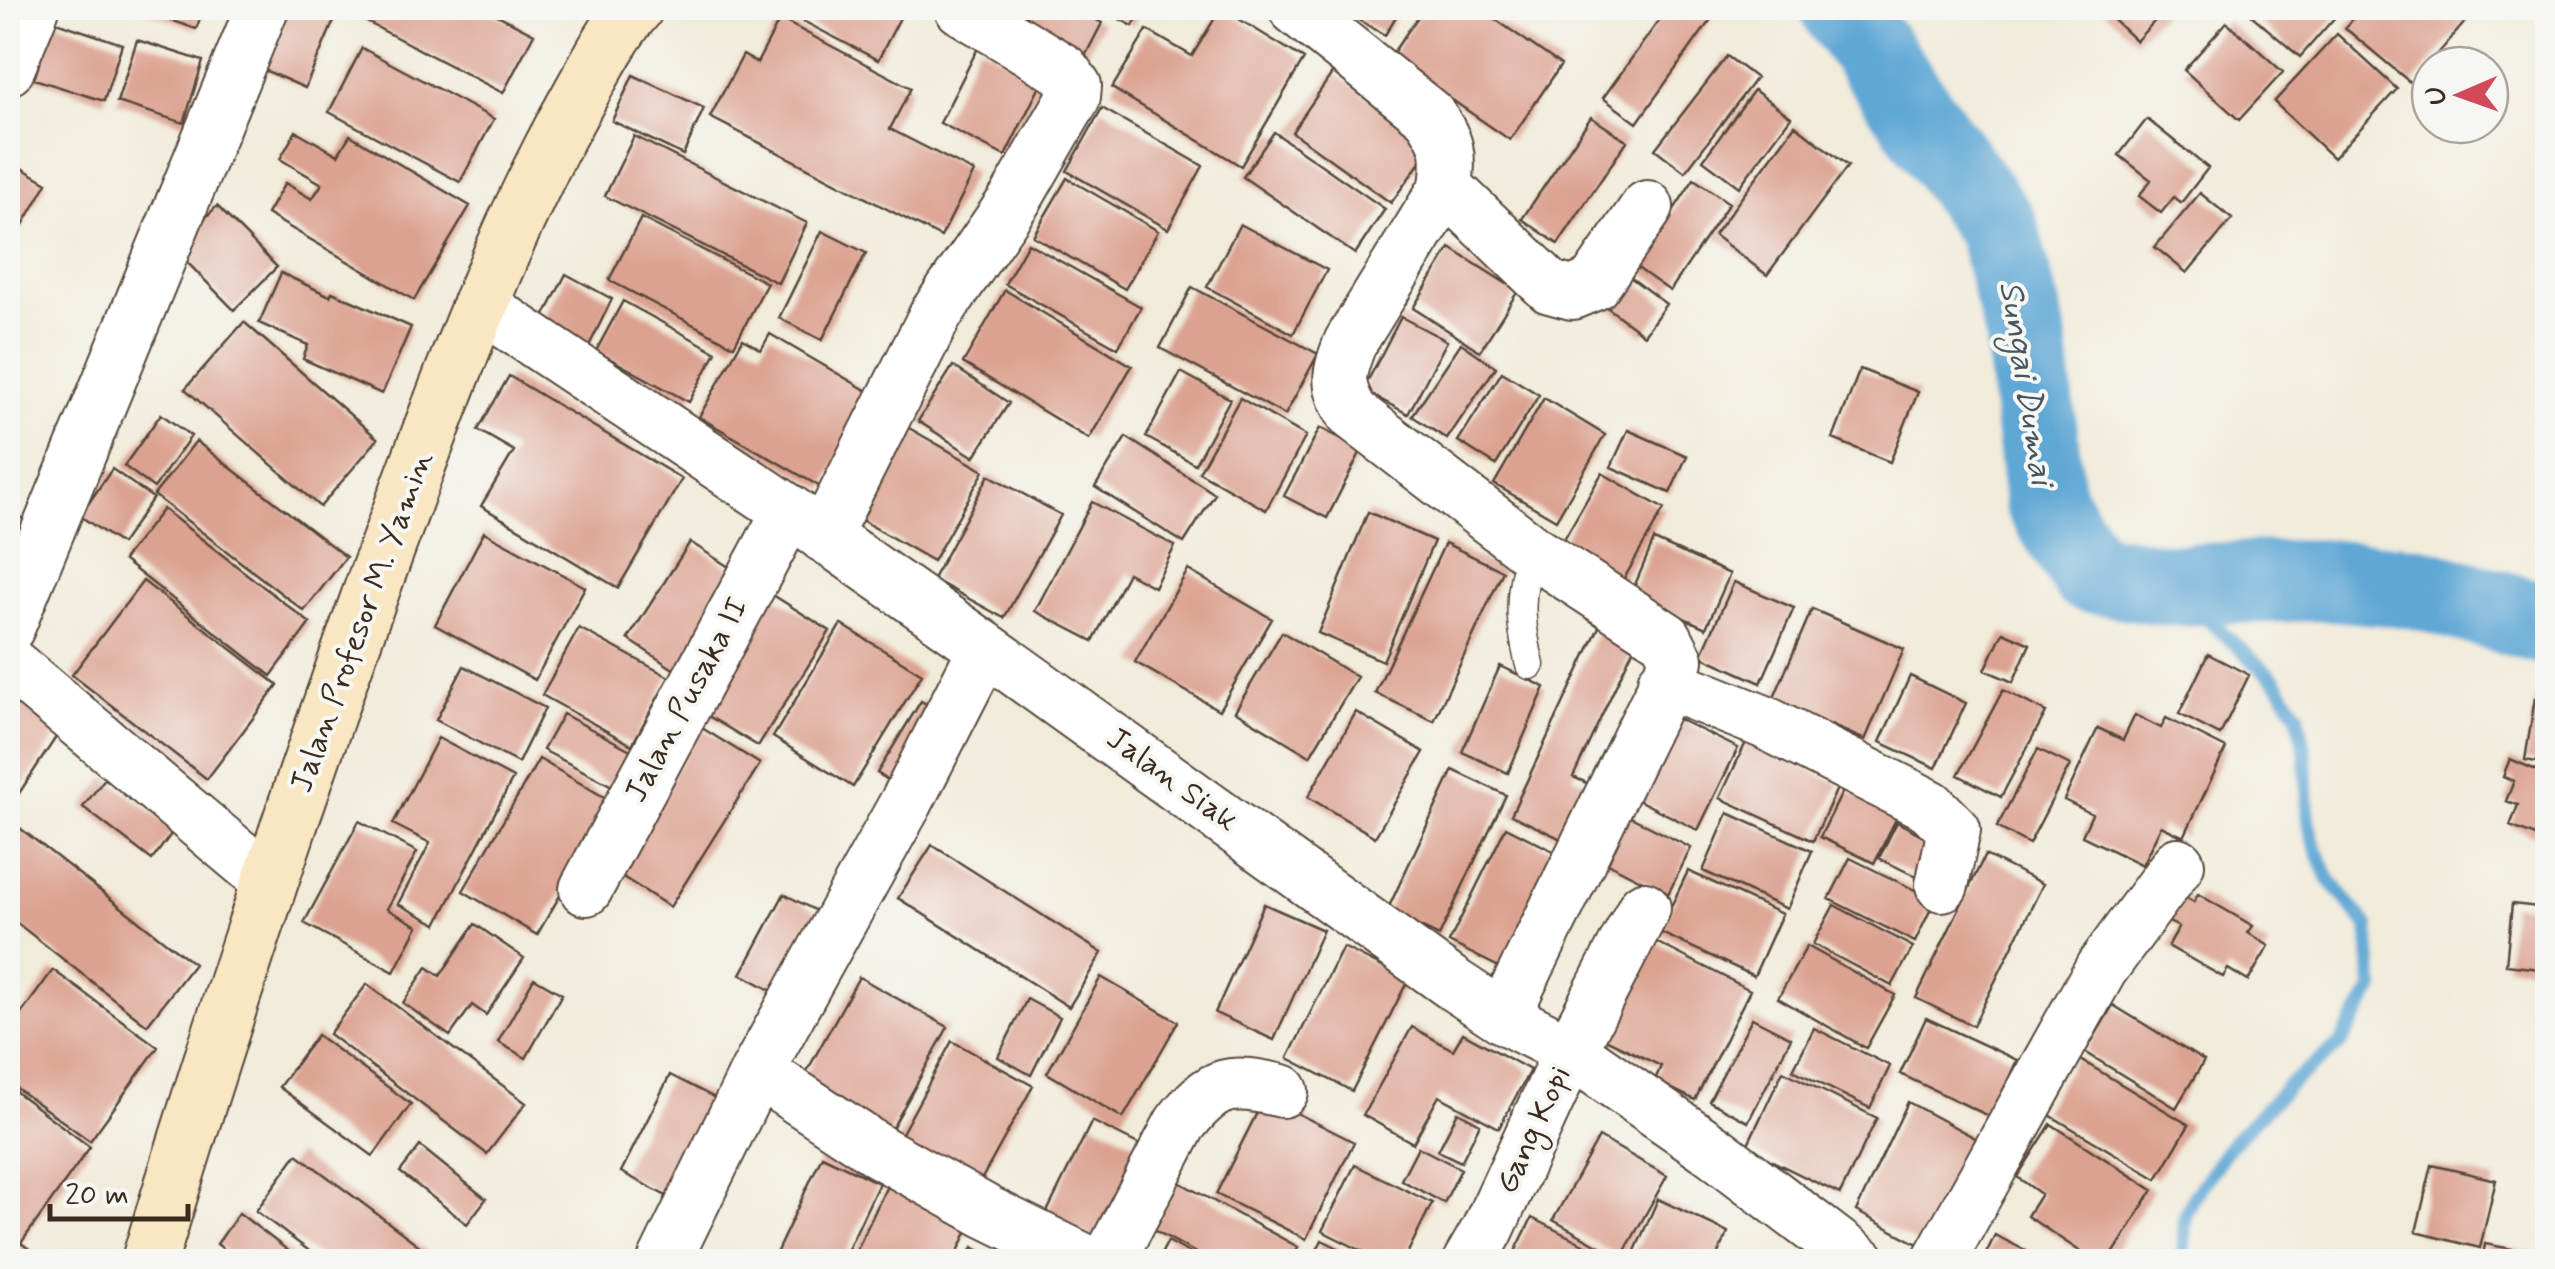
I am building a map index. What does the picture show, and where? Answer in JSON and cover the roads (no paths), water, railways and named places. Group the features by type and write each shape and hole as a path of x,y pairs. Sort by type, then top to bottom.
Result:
{"street":[{"path":"8,70 33,8"},
{"path":"8,628 262,8"},
{"name":"Jalan Profesor M. Yamin","path":"149,1262 215,1044 270,882 383,556 479,304 536,173 594,70 635,8"},
{"name":"Jalan Pusaka II","path":"586,889 806,524 936,314 1016,198 1074,97 1075,86 1064,70 961,8"},
{"path":"1295,8 1429,116 1445,138 1450,159 1446,187 1350,342 1342,364 1340,392 1353,414 1532,550 1666,638 1677,660 1503,1017"},
{"path":"1446,187 1550,287 1572,293 1594,284 1648,207"},
{"name":"Jalan Siak","path":"479,304 986,648 1503,1017 1570,1051 1714,1151 1860,1262"},
{"path":"664,1262 756,1071 907,801 986,648"},
{"path":"8,662 270,882"},
{"path":"1664,682 1764,722 1930,806 1954,830 1942,885"},
{"path":"1938,1262 2101,970 2178,864"},
{"name":"Gang Kopi","path":"1469,1262 1644,908"},
{"path":"756,1071 880,1152 987,1212 1088,1262"},
{"path":"1108,1262 1180,1124 1194,1105 1222,1086 1244,1082 1282,1090"}],"lane":[{"path":"1530,665 1520,624 1520,601 1532,550"}],"waterway":[{"name":"Sungai Dumai","path":"1841,8 1997,227 2025,332 2045,501 2089,572 2169,585 2329,580 2414,587 2548,625"},
{"path":"2169,585 2275,680 2298,714 2313,840 2328,878 2368,927 2373,989 2340,1044 2289,1085 2230,1145 2185,1216 2183,1262"}]}
